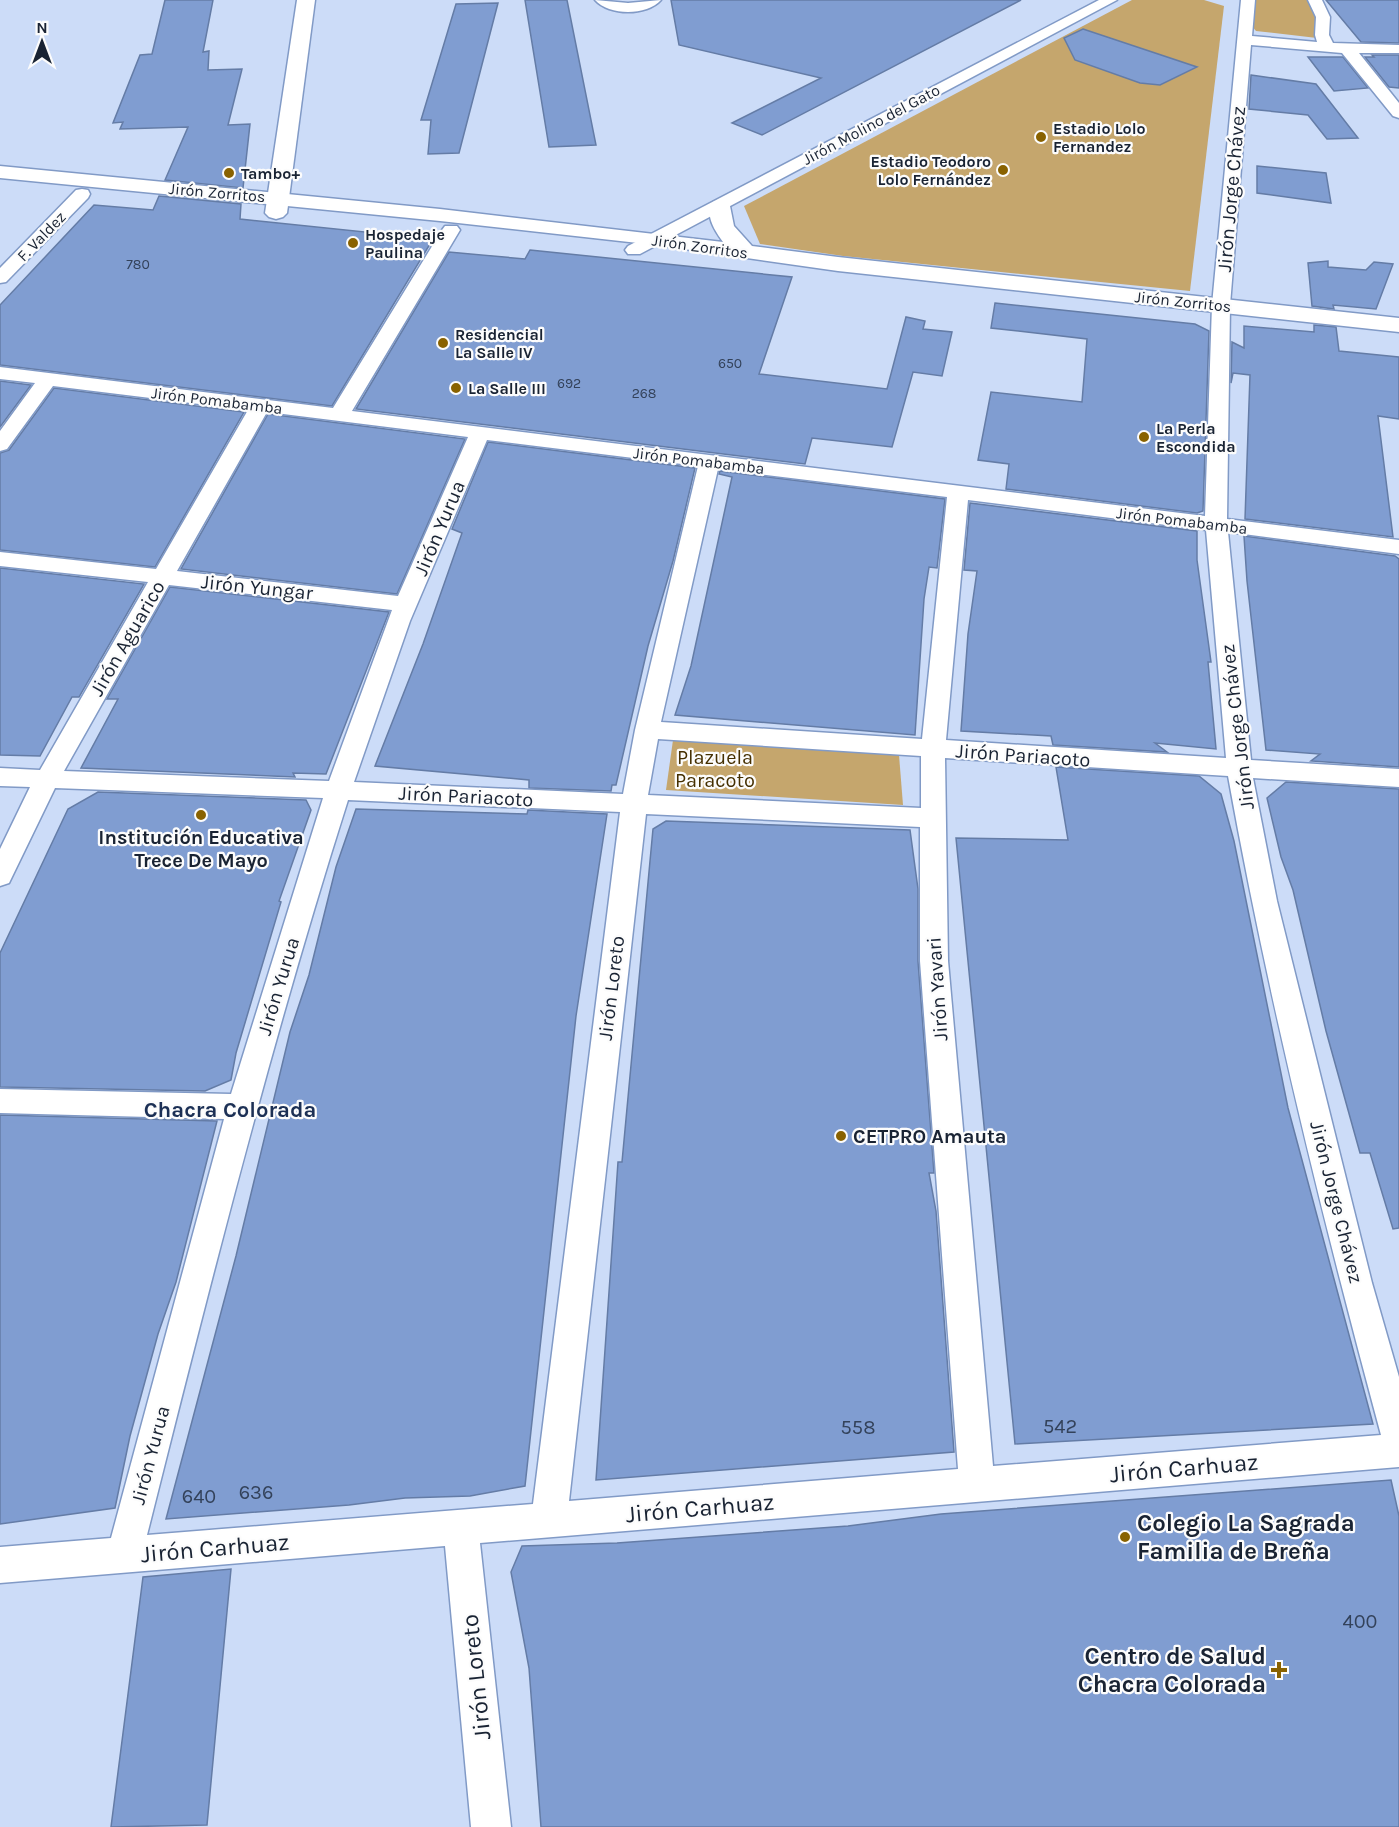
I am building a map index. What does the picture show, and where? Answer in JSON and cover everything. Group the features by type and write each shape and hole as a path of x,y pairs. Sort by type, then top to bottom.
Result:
{"main road":[{"path":"280,48 288,0"},
{"path":"277,205 306,0"},
{"path":"270,113 290,112"},
{"name":"Jirón Zorritos","path":"0,172 255,203 656,239 1392,334 1399,333"},
{"path":"255,203 259,175"},
{"name":"Jirón Zorritos","path":"0,186 82,194 255,203"},
{"name":"Jirón Zorritos","path":"277,205 451,230 812,273 1399,325"},
{"path":"720,206 724,228 746,252"}],"street":[{"path":"602,0 627,7 646,5 654,0"},
{"name":"Jirón Molino del Gato","path":"634,250 1110,0"},
{"name":"Jirón Jorge Chávez","path":"1248,0 1221,311 1216,524 1239,769 1263,895 1280,968 1356,1283 1399,1437"},
{"path":"1315,0 1323,17 1322,35 1327,48"},
{"path":"1244,40 1327,48 1399,49"},
{"path":"1347,49 1399,113"},
{"name":"F. Valdez","path":"0,278 82,194"},
{"path":"339,415 451,230"},
{"name":"Jirón Pomabamba","path":"0,373 1399,548"},
{"path":"0,445 48,379"},
{"name":"Jirón Aguarico","path":"0,876 48,779 261,405"},
{"name":"Jirón Yurua","path":"124,1555 241,1107 338,790 406,604 480,433"},
{"name":"Jirón Loreto","path":"549,1520 566,1361 634,803 647,730 709,462"},
{"name":"Jirón Yavari","path":"958,492 933,749 934,961 977,1485"},
{"name":"Jirón Yungar","path":"0,559 406,604"},
{"name":"Jirón Pariacoto","path":"647,730 1399,778"},
{"name":"Jirón Pariacoto","path":"0,777 634,803 932,818"},
{"path":"0,1101 241,1107"},
{"name":"Jirón Carhuaz","path":"0,1565 1399,1450"},
{"name":"Jirón Loreto","path":"462,1527 490,1827"}],"green space":[{"name":"Estadio Lolo Fernandez","path":"1132,0 1204,0 1224,6 1190,291 843,256 760,244 744,206"},
{"path":"1255,0 1309,0 1315,8 1317,38 1256,31 1252,26"},
{"name":"Plazuela Paracoto","path":"673,740 899,755 903,805 666,790"}],"building":[{"path":"165,0 213,0 203,52 209,51 208,70 242,69 228,125 250,124 243,188 165,180 188,127 120,129 123,122 113,123 140,55 152,54"},
{"path":"525,0 567,0 596,145 549,147"},
{"path":"671,0 1021,0 762,135 732,123 821,78 679,45"},
{"path":"1326,0 1399,0 1399,43 1361,42"},
{"path":"498,3 459,153 428,154 431,120 421,120 456,4"},
{"path":"1083,29 1197,67 1160,85 1140,83 1075,60 1064,38"},
{"path":"1372,55 1399,55 1399,88 1389,87 1365,57 1374,57"},
{"path":"1308,57 1343,57 1368,88 1334,91"},
{"path":"1251,75 1316,84 1358,138 1327,139 1308,115 1249,109"},
{"path":"1257,166 1326,173 1331,203 1257,193"},
{"path":"159,196 241,204 240,219 433,239 332,406 0,365 0,305 94,205 153,210"},
{"path":"530,250 792,277 759,374 887,389 906,317 925,321 923,329 952,332 942,376 913,372 892,447 812,438 805,464 356,409 449,252 525,259"},
{"path":"1328,261 1328,267 1366,270 1374,262 1393,264 1376,309 1333,305 1334,309 1312,306 1308,263"},
{"path":"995,303 1195,324 1209,331 1203,511 1197,513 1006,489 1009,464 978,460 991,392 1082,402 1087,339 991,328"},
{"path":"1314,325 1336,327 1339,351 1399,357 1399,419 1378,416 1393,537 1245,519 1250,375 1233,373 1231,383 1232,342 1244,348 1244,326 1314,332"},
{"path":"0,381 31,385 0,427"},
{"path":"54,388 244,412 155,567 0,550 0,453 9,450"},
{"path":"268,414 465,439 397,594 181,569"},
{"path":"488,442 695,468 673,561 648,646 616,785 612,785 611,791 529,788 529,780 375,766 423,644 462,533 452,529"},
{"path":"720,471 945,499 937,568 929,567 924,599 915,735 675,715 691,666 732,477 719,474"},
{"path":"970,503 1197,531 1197,560 1211,662 1208,662 1216,749 1155,743 1167,752 1053,745 1051,736 961,731 968,634 977,571 964,570"},
{"path":"1244,536 1395,556 1399,559 1399,767 1311,761 1320,754 1266,750"},
{"path":"0,568 144,584 79,697 72,697 40,756 0,755"},
{"path":"170,587 389,612 326,774 293,773 295,777 81,768 118,699 107,699"},
{"path":"1056,767 1199,776 1221,794 1234,841 1288,1108 1373,1424 1015,1444 956,838 1068,840"},
{"path":"1286,782 1399,789 1399,1228 1393,1229 1370,1153 1360,1153 1326,1031 1293,890 1281,857 1267,798"},
{"path":"98,792 306,800 311,810 279,901 281,902 236,1053 231,1080 205,1091 0,1087 0,953 68,809"},
{"path":"356,809 527,814 528,810 607,814 576,1016 525,1486 470,1496 405,1498 349,1505 166,1519 236,1256 290,1032 309,975 336,867"},
{"path":"666,821 910,830 918,889 918,961 934,1173 929,1173 936,1211 954,1452 596,1480 618,1162 622,1162 653,829"},
{"path":"0,1115 217,1121 176,1282 158,1334 130,1436 115,1508 0,1524"},
{"path":"1391,1480 1399,1516 1399,1827 541,1827 529,1668 511,1572 522,1546 617,1543 848,1526 941,1514"},
{"path":"231,1569 207,1825 111,1827 143,1577"}],"place":[{"name":"Estadio Lolo Fernandez","path":"1041,137"},
{"name":"Estadio Teodoro Lolo Fernández","path":"1003,170"},
{"name":"Tambo+","path":"229,173"},
{"name":"Hospedaje Paulina","path":"353,243"},
{"name":"Residencial La Salle IV","path":"443,343"},
{"name":"La Salle III","path":"456,388"},
{"name":"La Perla Escondida","path":"1144,437"},
{"name":"Institución Educativa Trece De Mayo","path":"201,815"},
{"name":"CETPRO Amauta","path":"841,1136"},
{"name":"Colegio La Sagrada Familia de Breña","path":"1125,1537"},
{"name":"Centro de Salud Chacra Colorada","path":"1279,1670"}],"district":[{"name":"Chacra Colorada","path":"230,1109"}]}
